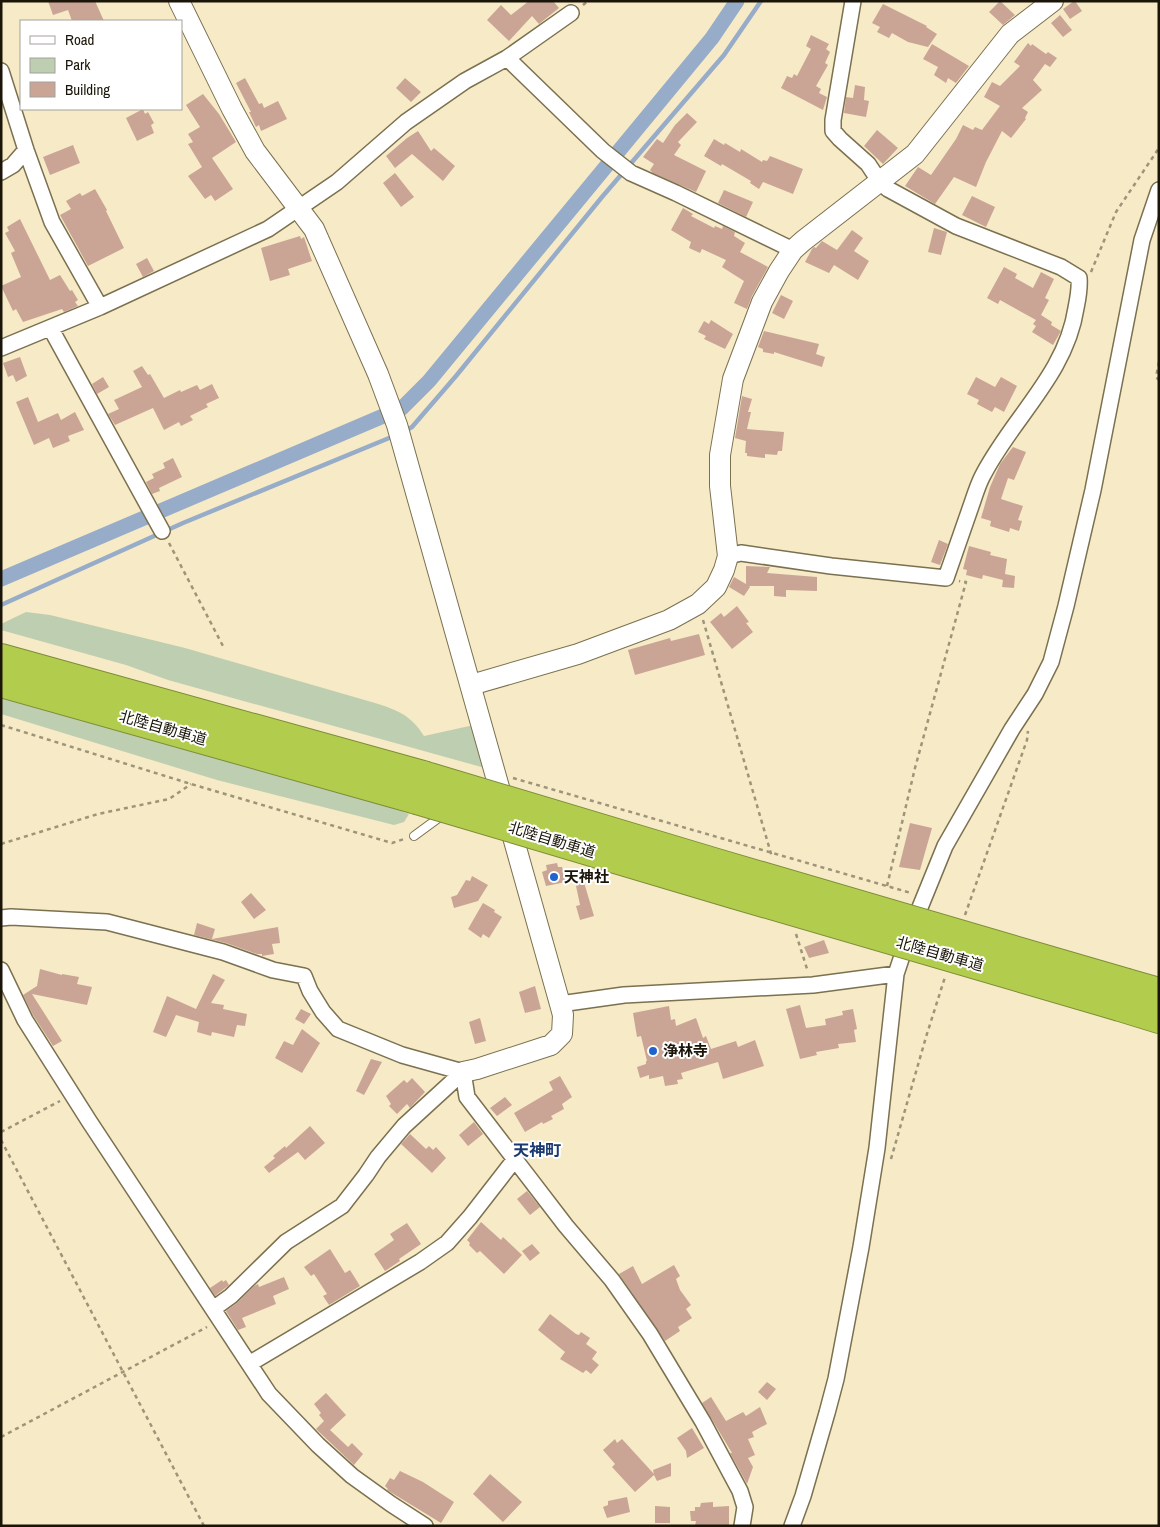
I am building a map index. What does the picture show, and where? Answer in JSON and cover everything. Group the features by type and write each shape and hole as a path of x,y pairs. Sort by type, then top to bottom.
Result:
{"highway":[{"name":"北陸自動車道","path":"1,658 420,788 733,894 1159,1019"},
{"name":"北陸自動車道","path":"1,683 420,788 789,885 1159,992"}],"street":[{"path":"1,918 107,922 223,952 273,970 304,976 310,991 323,1012 338,1029 402,1055 462,1072 551,1045 562,1034 563,1015 560,1004 471,685 390,406 378,374 314,230 255,151 178,1"},
{"path":"728,556 742,553 831,566 946,578 981,478 999,447 1024,411 1039,394 1062,354 1074,325 1080,289 1079,278 1061,267 956,226 888,189 880,182 868,164 833,131 833,120 854,1"},
{"path":"471,685 578,654 670,620 698,604 716,587 728,556 720,486 720,455 732,379 762,302 779,271 793,250 803,241 915,154 1010,34 1053,1"},
{"path":"1,348 100,307 268,229 337,182 406,122 465,81 507,58 571,13"},
{"path":"507,58 603,152 631,173 793,250"},
{"path":"1,71 26,150 52,222 100,307"},
{"path":"1,172 13,165 26,150"},
{"path":"792,1526 803,1496 829,1404 861,1248 877,1148 896,974 924,896 945,846 1012,729 1035,694 1051,662 1093,490 1142,240 1159,190"},
{"path":"51,328 162,531"},
{"path":"1,970 25,1020 269,1394 318,1445 352,1476 425,1526"},
{"path":"560,1004 624,995 812,985 896,974"},
{"path":"462,1072 467,1097 566,1226 612,1280 650,1334 703,1422 740,1491 745,1507 742,1526"},
{"path":"216,1315 231,1296 286,1242 342,1206 378,1157 404,1126 462,1072"},
{"path":"249,1364 420,1262 447,1243 470,1217 515,1159"}],"lane":[{"path":"467,798 496,777"},
{"path":"414,836 459,804"}],"path":[{"path":"1079,278 1091,271 1116,212 1159,148"},
{"path":"1159,362 1156,377 1159,380"},
{"path":"171,547 224,648"},
{"path":"887,886 915,768 966,582 946,578"},
{"path":"698,604 773,860"},
{"path":"1,726 392,843 414,836"},
{"path":"496,777 509,777 924,896"},
{"path":"1,844 98,814 169,798 191,784"},
{"path":"795,932 812,985"},
{"path":"1,1132 72,1094"},
{"path":"1,1140 204,1526"},
{"path":"1,1437 124,1373 216,1315"}],"green space":[{"path":"26,612 50,615 185,648 375,703 409,718 424,736 474,725 485,768 168,680 126,665 1,630 1,624"},
{"path":"1,698 313,779 409,814 404,822 394,825 217,780 1,714"}],"building":[{"path":"48,1 95,1 104,20 72,20 68,10 53,15"},
{"path":"529,1 553,1 559,8 539,24 532,16 509,41 487,20 501,5 511,15"},
{"path":"1000,1 1015,15 1003,25 989,12"},
{"path":"1074,1 1082,11 1070,19 1063,9"},
{"path":"883,4 927,26 937,34 928,47 908,42 892,33 889,38 877,32 880,27 872,23"},
{"path":"1060,15 1072,30 1063,37 1051,23"},
{"path":"811,35 829,44 826,49 830,52 825,63 828,65 816,86 821,89 819,93 827,97 823,110 781,88 787,76 792,78 794,74 797,76 811,49 806,46"},
{"path":"1028,43 1046,54 1048,52 1057,58 1050,67 1045,64 1033,80 1042,90 1022,108 1028,112 1026,119 1011,138 1002,131 976,187 954,177 935,204 905,186 918,167 931,175 956,139 963,125 973,130 975,127 982,130 1000,106 984,97 992,82 1000,86 1020,66 1014,62"},
{"path":"932,44 969,66 956,83 948,78 946,83 934,75 938,67 923,59"},
{"path":"245,78 259,104 262,103 264,108 278,101 287,119 261,131 259,125 256,127 249,112 251,112 236,83"},
{"path":"405,78 421,92 411,102 396,88"},
{"path":"855,85 865,87 864,100 869,101 866,117 844,113 846,97 853,98"},
{"path":"203,94 219,114 236,142 212,158 233,189 215,201 211,195 205,199 188,176 202,167 188,144 193,142 188,134 200,127 186,105"},
{"path":"141,110 143,110 145,114 148,112 154,123 151,125 154,133 137,141 126,118"},
{"path":"687,113 697,122 678,142 681,145 674,155 706,171 696,192 653,173 650,170 654,164 643,157 657,139 663,143 675,125"},
{"path":"877,130 898,148 883,164 864,146"},
{"path":"418,131 431,151 434,148 455,166 443,181 412,154 395,168 386,156"},
{"path":"714,139 740,152 741,149 762,162 763,160 767,161 770,156 803,169 793,194 763,182 759,189 750,183 751,181 704,156"},
{"path":"73,145 80,163 50,175 43,157"},
{"path":"395,173 414,197 401,207 383,183"},
{"path":"95,189 107,210 124,248 88,266 60,215 71,209 66,201 80,193 82,196"},
{"path":"724,190 753,202 746,217 718,203"},
{"path":"972,196 995,207 986,227 962,215"},
{"path":"683,208 693,214 691,216 714,228 715,226 722,229 723,226 735,232 734,236 745,243 740,252 768,267 747,309 734,303 744,281 722,267 726,260 702,249 700,253 689,248 691,242 671,230"},
{"path":"20,219 50,280 60,275 78,300 75,302 78,306 64,312 62,309 23,322 16,309 13,311 1,286 21,277 11,253 15,251 5,233 9,231 7,227"},
{"path":"934,228 947,232 941,255 928,252"},
{"path":"852,230 863,238 854,251 869,261 858,280 834,265 829,273 805,262 812,249 816,248 822,241 837,250"},
{"path":"300,236 301,239 304,237 312,261 288,269 290,275 270,281 261,248"},
{"path":"147,258 154,271 143,277 136,264"},
{"path":"1004,267 1017,274 1015,278 1033,288 1041,272 1054,279 1045,298 1049,300 1041,315 1052,322 1051,325 1061,331 1053,345 1032,332 1036,326 1033,324 1036,320 1000,300 998,304 987,298"},
{"path":"781,295 793,301 784,319 772,313"},
{"path":"711,320 733,334 725,349 704,339 706,336 698,332 704,321 709,324"},
{"path":"764,331 819,344 816,354 825,357 822,367 774,352 774,354 763,352 763,349 758,347"},
{"path":"20,357 27,376 16,382 13,375 8,377 3,363"},
{"path":"142,366 148,375 150,374 164,398 180,390 181,392 197,385 200,390 212,384 219,398 206,404 208,407 190,416 193,420 181,426 179,422 164,430 153,408 115,425 108,414 119,409 114,400 142,387 133,371"},
{"path":"103,377 109,387 97,394 92,384"},
{"path":"976,377 995,387 1001,377 1017,386 1004,412 995,407 992,412 977,404 979,400 967,394"},
{"path":"742,396 752,399 748,412 751,412 747,429 784,432 782,451 778,451 777,455 765,454 765,458 747,456 747,453 745,453 746,441 735,438"},
{"path":"28,397 38,422 58,413 61,420 75,412 84,430 68,436 70,441 53,448 49,438 34,445 16,402"},
{"path":"1013,447 1026,452 1014,480 1008,478 1001,499 1023,506 1018,520 1022,521 1019,531 1010,528 1009,532 990,526 991,521 981,518 990,487 1000,464"},
{"path":"173,458 182,477 159,488 160,491 152,494 146,482 154,478 152,474 165,468 163,463"},
{"path":"939,540 948,544 940,565 931,562"},
{"path":"969,546 991,552 990,555 1007,559 1005,574 1015,576 1014,588 1002,587 1003,580 983,575 982,579 966,575 967,570 963,569"},
{"path":"746,566 770,567 767,573 817,577 817,591 786,590 786,597 774,596 774,586 749,586 744,596 729,587 734,577 746,584"},
{"path":"737,606 749,622 746,623 753,632 732,649 710,622 721,613 724,617"},
{"path":"699,634 705,655 635,675 628,650 670,638 671,641"},
{"path":"910,823 932,828 920,870 899,867"},
{"name":"天神社","path":"557,863 558,867 562,867 566,882 546,886 542,872 547,870 546,865"},
{"path":"472,876 488,885 478,901 454,908 451,897 457,895 466,880 470,881"},
{"path":"583,879 594,916 580,920 576,906 580,905 575,881"},
{"path":"251,893 266,910 254,919 241,902"},
{"path":"483,903 502,917 489,938 483,934 481,938 468,929"},
{"path":"197,923 215,929 212,939 278,927 280,943 272,944 274,954 262,956 262,954 194,935"},
{"path":"824,940 829,953 809,958 804,947"},
{"path":"40,969 79,977 77,984 92,987 87,1005 32,994 62,1041 53,1046 33,1015 23,995 37,986"},
{"path":"213,974 225,980 211,1003 224,1005 223,1009 247,1014 245,1026 237,1025 234,1037 212,1032 211,1036 197,1032 199,1022 176,1015 166,1037 153,1032 167,996 196,1009"},
{"path":"535,986 541,1009 525,1013 519,992"},
{"path":"800,1005 806,1028 826,1025 825,1019 843,1015 842,1011 853,1009 857,1029 854,1030 856,1042 838,1044 839,1048 816,1052 817,1055 800,1059 786,1009"},
{"path":"669,1006 671,1020 675,1019 676,1026 696,1018 703,1038 706,1036 711,1049 736,1041 738,1047 755,1040 764,1066 723,1079 718,1062 681,1073 683,1079 677,1080 678,1084 665,1086 663,1076 649,1079 649,1075 640,1078 637,1067 646,1064 647,1061 641,1036 637,1037 633,1013"},
{"path":"301,1009 311,1014 304,1024 295,1019"},
{"path":"480,1018 486,1041 475,1044 469,1022"},
{"path":"302,1029 320,1043 302,1073 275,1058 284,1041 293,1045"},
{"path":"371,1059 382,1062 364,1095 356,1091"},
{"path":"560,1076 572,1097 562,1104 564,1109 551,1116 553,1119 543,1124 542,1122 525,1132 514,1113 553,1090 549,1082"},
{"path":"412,1078 425,1092 410,1108 407,1104 397,1114 389,1106 391,1104 386,1096 404,1080 407,1083"},
{"path":"505,1097 512,1105 497,1116 490,1108"},
{"path":"474,1122 483,1134 468,1146 459,1135"},
{"path":"310,1126 325,1143 305,1160 298,1152 269,1173 264,1167 275,1158 273,1156 285,1146 286,1148"},
{"path":"410,1134 426,1149 429,1146 433,1150 436,1147 446,1158 432,1173 401,1144"},
{"path":"527,1191 540,1207 530,1215 517,1199"},
{"path":"481,1222 501,1240 503,1237 522,1255 504,1274 480,1251 477,1253 469,1245 470,1243 467,1240"},
{"path":"407,1223 421,1244 385,1271 374,1254 394,1240 390,1234"},
{"path":"532,1244 540,1253 530,1261 522,1251"},
{"path":"330,1249 345,1273 350,1270 360,1286 329,1305 323,1296 327,1294 314,1274 311,1276 304,1267"},
{"path":"674,1265 680,1276 676,1279 680,1290 691,1305 686,1309 692,1318 678,1327 680,1331 665,1341 619,1274 633,1266 642,1284"},
{"path":"284,1277 289,1289 273,1296 276,1304 242,1318 246,1327 238,1330 226,1311 254,1286 258,1284 259,1287"},
{"path":"222,1280 223,1282 226,1280 229,1285 215,1296 210,1288"},
{"path":"550,1314 576,1334 579,1335 581,1332 590,1338 586,1344 597,1352 592,1359 599,1365 591,1374 586,1370 583,1373 560,1359 565,1352 538,1330"},
{"path":"767,1382 776,1389 767,1400 758,1392"},
{"path":"326,1393 346,1415 330,1430 348,1447 352,1443 363,1454 354,1465 316,1429 324,1421 314,1404"},
{"path":"711,1397 726,1421 743,1412 746,1416 760,1407 767,1424 752,1432 754,1437 748,1439 755,1455 748,1458 753,1467 747,1484 730,1453 732,1453 702,1403"},
{"path":"692,1428 704,1448 687,1458 686,1451 677,1438"},
{"path":"615,1439 617,1443 622,1439 654,1474 653,1470 671,1463 671,1476 657,1481 654,1475 635,1492 612,1467 615,1464 603,1450"},
{"path":"400,1471 423,1482 454,1502 441,1523 387,1490 385,1486 390,1478 394,1480"},
{"path":"490,1474 522,1502 503,1522 473,1494"},
{"path":"627,1497 630,1512 607,1518 603,1507 608,1505 608,1501"},
{"path":"713,1502 713,1507 729,1506 729,1526 695,1526 696,1521 691,1521 690,1511 695,1511 695,1507 700,1507 701,1503"},
{"path":"655,1506 670,1507 670,1523 655,1523"}],"waterway":[{"path":"1,579 402,408 429,381 712,38 737,1"},
{"path":"405,431 412,427 456,376 602,197 724,55 761,1"},
{"path":"1,605 183,523 394,436"}],"place":[{"name":"天神社","path":"554,877"},
{"name":"浄林寺","path":"653,1051"}],"district":[{"name":"天神町","path":"537,1150"}]}
